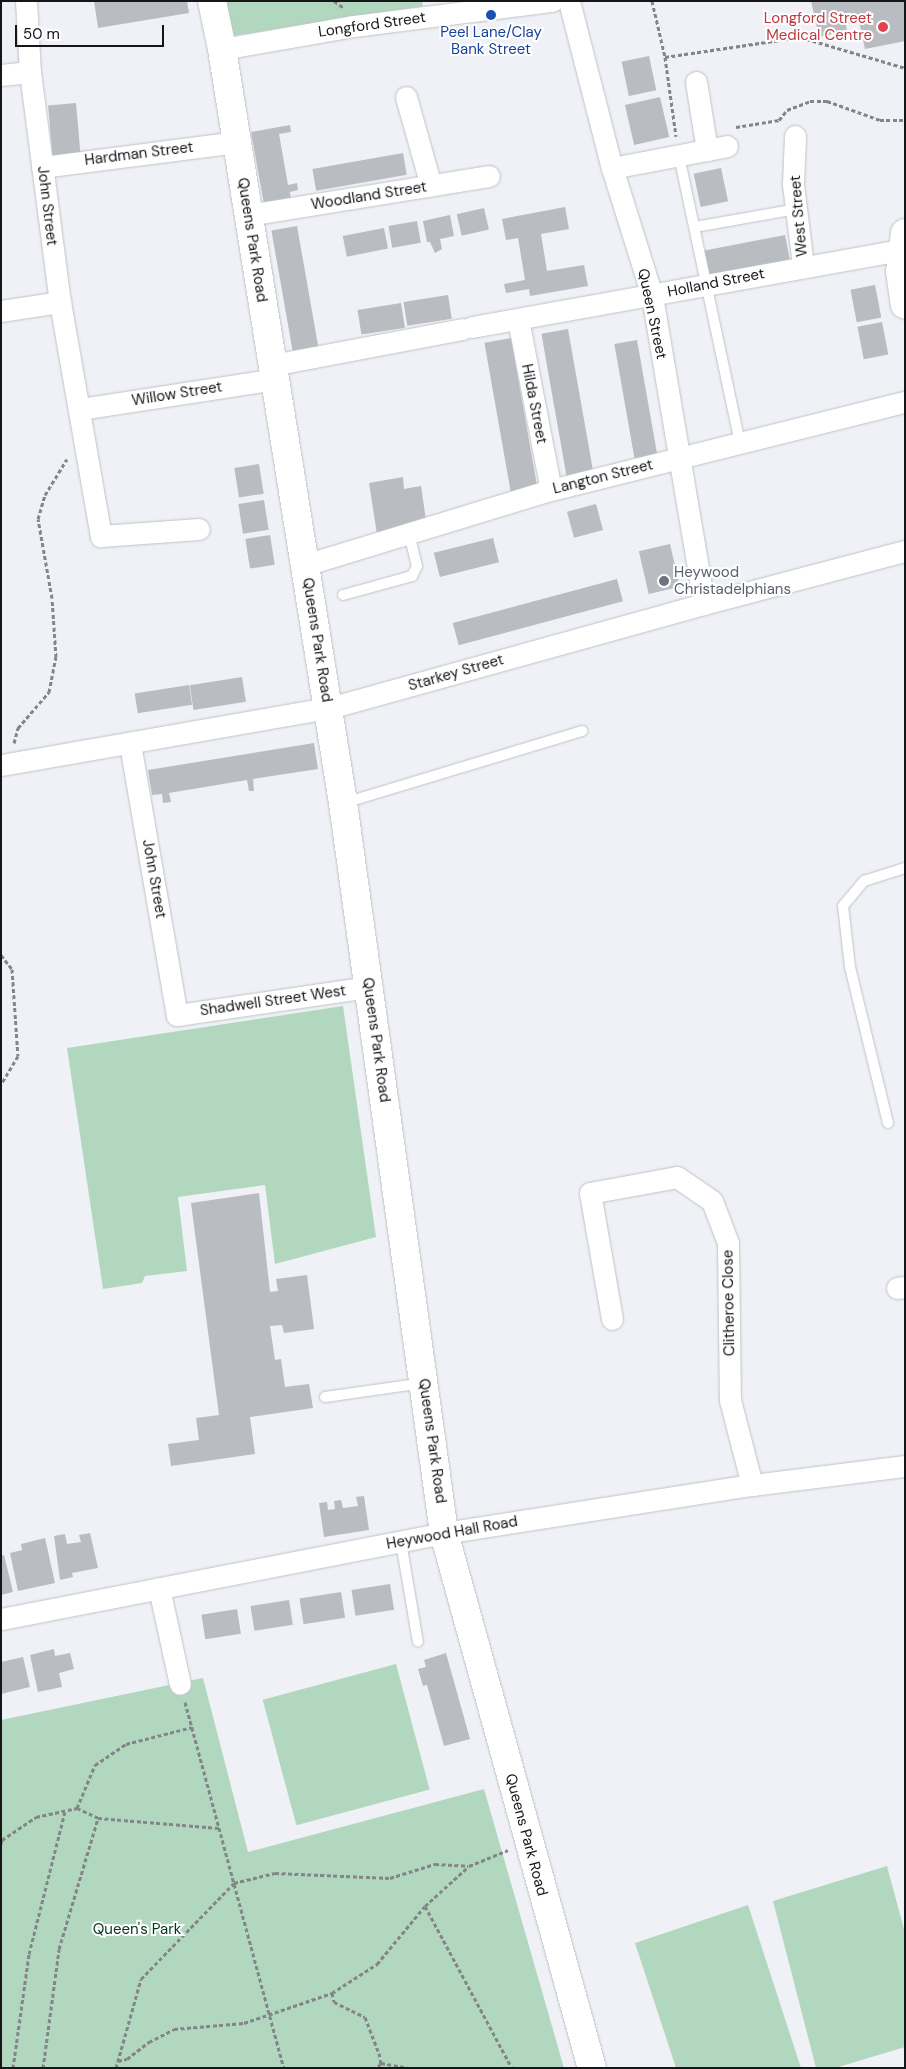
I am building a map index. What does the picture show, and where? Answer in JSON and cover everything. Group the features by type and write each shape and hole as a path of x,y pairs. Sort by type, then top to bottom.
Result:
{"street":[{"name":"John Street","path":"26,1 30,72 60,302 101,536 199,529"},
{"name":"Queens Park Road","path":"212,1 222,49 344,803 444,1533 528,1845 592,2068"},
{"name":"Longford Street","path":"222,49 354,26 552,1"},
{"name":"Queen Street","path":"569,1 612,168 652,296 704,604"},
{"path":"1,75 30,72"},
{"path":"612,168 717,148 696,82"},
{"path":"406,96 431,186"},
{"name":"West Street","path":"795,136 794,184 804,265"},
{"name":"Hardman Street","path":"42,167 236,142"},
{"name":"Woodland Street","path":"248,215 489,176"},
{"path":"904,244 900,271 905,304"},
{"name":"Holland Street","path":"274,372 467,328 652,296 904,244"},
{"path":"1,311 60,302"},
{"name":"Hilda Street","path":"518,319 551,490"},
{"name":"Willow Street","path":"80,409 274,372"},
{"name":"Langton Street","path":"305,565 551,490 905,402"},
{"name":"Starkey Street","path":"5,764 130,744 328,708 704,604 905,552"},
{"name":"John Street","path":"130,744 177,1015"},
{"name":"Shadwell Street West","path":"177,1015 369,987"},
{"name":"Clitheroe Close","path":"612,1319 590,1193 676,1177 712,1201 728,1243 730,1400 752,1485"},
{"name":"Heywood Hall Road","path":"1,1619 444,1533 752,1485 905,1466"},
{"path":"159,1588 180,1684"}],"lane":[{"path":"679,156 709,284 740,442"},
{"path":"695,227 796,209"},
{"path":"343,595 412,576 417,566 408,534"},
{"path":"344,803 582,731"},
{"path":"888,1124 850,967 843,906 864,881 905,868"},
{"path":"325,1397 424,1383"},
{"path":"401,1542 418,1642"}],"path":[{"path":"652,1 665,57 679,156"},
{"path":"665,57 800,37 905,68"},
{"path":"5,764 18,728 49,692 56,657 52,598 38,519 45,495 74,447 86,442"},
{"path":"1,955 12,969 18,1056 1,1084"},
{"path":"180,1684 284,2068"},
{"path":"77,1808 95,1766 126,1744 192,1727"},
{"path":"1,1844 2,1840 36,1817 77,1808 98,1818 219,1828"},
{"path":"13,2068 29,1954 65,1812"},
{"path":"43,2068 59,1949 98,1818"},
{"path":"118,2061 127,2059 149,2042 174,2029 244,2022 332,1993 377,1964 426,1906 469,1866 495,1854 528,1845"},
{"path":"116,2068 141,1979 234,1883 275,1873 390,1878 435,1864 469,1866"},
{"path":"426,1906 512,2068"},
{"path":"332,1993 334,2002 365,2016 381,2063"},
{"path":"377,2068 381,2063"},
{"path":"381,2063 408,2068"}],"green space":[{"path":"226,1 422,1 423,6 232,36"},
{"path":"343,1006 376,1237 275,1264 265,1185 178,1197 187,1271 145,1276 142,1283 103,1289 67,1048"},
{"path":"396,1664 430,1790 296,1825 263,1700"},
{"name":"Queen's Park","path":"203,1678 248,1852 484,1789 564,2068 1,2068 1,1720"},
{"path":"887,1866 905,1933 905,2047 835,2068 816,2068 773,1901"},
{"path":"748,1905 801,2068 676,2068 635,1943"}],"building":[{"path":"94,1 187,1 189,13 98,28"},
{"name":"Longford Street Medical Centre","path":"811,1 905,1 905,41 865,49 859,21 846,24 847,31 819,37"},
{"path":"649,56 656,90 629,96 622,62"},
{"path":"660,97 669,137 634,145 625,105"},
{"path":"76,103 81,158 53,160 48,105"},
{"path":"290,125 291,132 279,134 288,185 297,183 298,190 290,192 291,200 264,204 251,132"},
{"path":"403,153 407,175 316,191 312,169"},
{"path":"721,168 728,201 701,207 694,174"},
{"path":"565,207 569,229 541,234 547,271 584,265 588,286 530,296 529,289 506,293 504,284 525,280 518,238 506,240 502,219"},
{"path":"484,208 489,229 462,236 457,214"},
{"path":"450,215 454,236 440,239 442,249 435,253 430,242 427,242 423,221"},
{"path":"417,221 421,243 392,248 388,226"},
{"path":"297,226 318,346 293,351 271,231"},
{"path":"384,228 388,249 347,257 343,236"},
{"path":"785,235 790,260 708,275 704,251"},
{"path":"875,285 881,317 857,322 850,290"},
{"path":"448,295 452,319 407,326 404,302"},
{"path":"401,303 405,328 361,335 358,310"},
{"path":"882,322 888,354 864,359 857,327"},
{"path":"568,329 593,472 567,476 541,334"},
{"path":"511,338 538,489 511,493 484,343"},
{"path":"637,340 657,454 634,458 614,344"},
{"path":"259,464 264,494 239,498 234,468"},
{"path":"403,477 404,489 421,486 426,520 377,534 369,483"},
{"path":"264,500 269,530 243,534 238,504"},
{"path":"596,504 603,530 574,538 567,512"},
{"path":"270,535 275,565 250,569 245,539"},
{"path":"493,538 499,562 440,577 434,553"},
{"path":"670,544 680,587 649,594 639,551"},
{"path":"617,579 623,601 459,645 453,623"},
{"path":"242,677 246,702 194,710 190,685"},
{"path":"189,685 192,705 138,713 135,694"},
{"path":"314,743 318,769 253,779 254,791 249,791 247,780 169,793 171,802 163,803 162,794 152,795 148,770"},
{"path":"259,1193 270,1292 278,1291 276,1279 307,1275 314,1329 284,1333 282,1325 270,1326 275,1360 281,1359 285,1387 309,1384 313,1408 250,1417 255,1454 171,1466 168,1444 199,1440 196,1418 219,1415 191,1203"},
{"path":"364,1496 369,1530 324,1537 319,1503 327,1502 328,1510 335,1509 334,1501 341,1500 343,1508 358,1506 356,1497"},
{"path":"90,1533 98,1568 72,1573 73,1577 60,1580 54,1536 65,1534 67,1544 81,1542 79,1535"},
{"path":"45,1538 55,1583 18,1591 10,1553 22,1550 21,1544"},
{"path":"4,1555 13,1592 1,1595 1,1556"},
{"path":"390,1584 394,1610 356,1616 351,1590"},
{"path":"341,1592 345,1618 304,1624 300,1599"},
{"path":"289,1600 293,1625 254,1631 250,1606"},
{"path":"237,1609 241,1634 205,1639 201,1615"},
{"path":"54,1649 55,1656 70,1653 74,1669 59,1673 62,1687 38,1692 30,1655"},
{"path":"446,1653 470,1739 444,1746 427,1685 423,1686 418,1669 426,1667 424,1660"},
{"path":"23,1657 30,1687 1,1694 1,1662"}],"place":[{"name":"Peel Lane/Clay Bank Street","path":"491,15"},
{"name":"Longford Street Medical Centre","path":"883,27"},
{"name":"Heywood Christadelphians","path":"664,581"}]}
